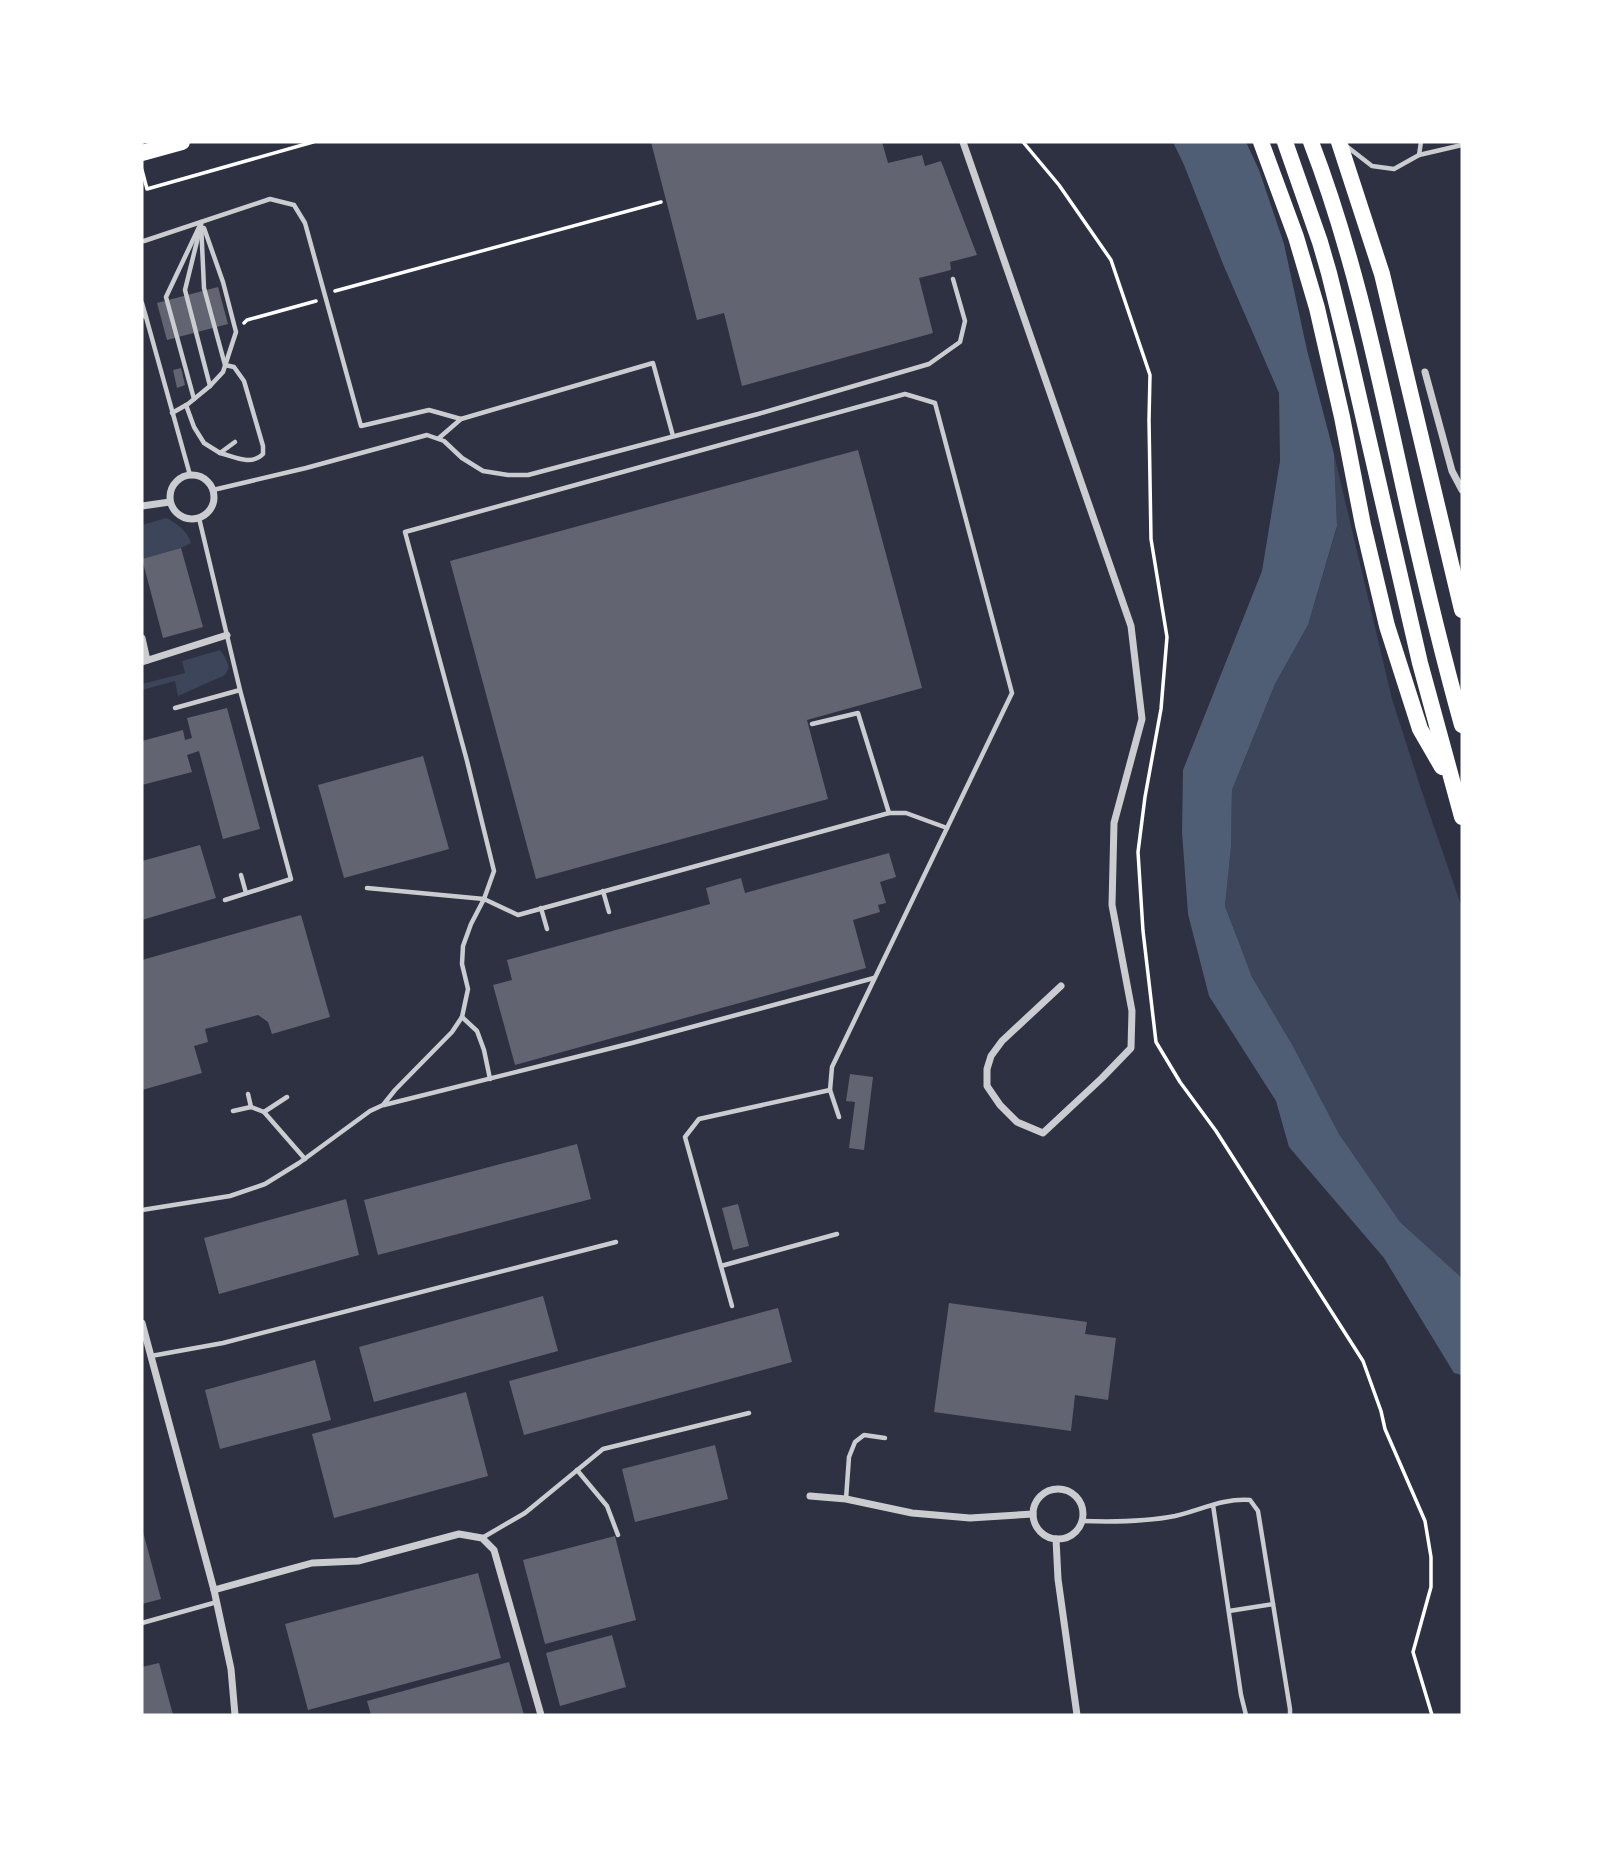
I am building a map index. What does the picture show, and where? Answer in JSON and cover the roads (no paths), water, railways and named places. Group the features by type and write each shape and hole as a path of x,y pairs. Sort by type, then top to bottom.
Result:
{"main road":[{"path":"142,153 182,142"},
{"path":"1261,142 1296,237 1317,308 1387,626 1420,729 1453,788"},
{"path":"1285,142 1329,273 1420,663 1462,817"},
{"path":"1311,142 1342,233 1361,302 1443,656 1462,725"},
{"path":"1340,142 1382,274 1462,610"}],"street":[{"path":"963,142 1131,626 1142,719 1114,823 1112,905 1132,1011 1131,1048 1043,1133 1017,1122 1000,1105 987,1086 987,1069 991,1056 1002,1041 1061,986"},
{"path":"1425,372 1452,471 1462,490"},
{"path":"190,475 204,478 215,497 210,510 198,519 191,520 173,509 170,502 172,487 177,481 190,475"},
{"path":"142,506 170,502"},
{"path":"1449,554 1462,593"},
{"path":"142,638 145,661 227,635"},
{"path":"142,1323 217,1602 231,1669 235,1715"},
{"path":"1061,1490 1076,1497 1080,1504 1082,1521 1072,1534 1056,1539 1040,1532 1033,1514 1038,1499 1045,1493 1061,1490"},
{"path":"810,1496 846,1499 912,1513 970,1518 1033,1514"},
{"path":"214,1590 312,1563 358,1561 459,1534 482,1538 494,1550 541,1715"},
{"path":"1056,1539 1058,1579 1077,1715"}],"lane":[{"path":"1340,142 1372,166 1394,169 1419,155 1462,145"},
{"path":"1419,155 1421,142"},
{"path":"143,242 270,199 294,205 305,223 361,426 429,410 461,419"},
{"path":"172,413 208,388 223,372 236,332 223,282 201,222"},
{"path":"201,222 204,288 225,365"},
{"path":"201,222 185,290 212,396"},
{"path":"194,399 166,298 201,222"},
{"path":"213,490 427,435 444,441 462,458 483,471 508,475 528,475 673,436 929,363 960,342 965,321 953,279"},
{"path":"142,303 190,475"},
{"path":"438,439 461,419 653,363 673,436"},
{"path":"186,405 194,427 204,443 220,453 248,461 257,460 263,454 244,381 240,372 225,365"},
{"path":"383,1105 452,1032 462,1017 468,989 462,964 463,946 494,871 405,532 905,394 935,403 1013,693 832,1067 830,1090 839,1117"},
{"path":"220,453 234,442"},
{"path":"198,519 240,690 291,879 225,900"},
{"path":"175,708 240,690"},
{"path":"812,724 858,713 888,813"},
{"path":"367,888 484,899 518,915 888,813 906,813 947,828"},
{"path":"241,875 246,893"},
{"path":"603,891 609,912"},
{"path":"541,908 547,929"},
{"path":"142,1210 230,1196 265,1184 305,1159 370,1111 383,1105 646,1039 875,977"},
{"path":"462,1017 477,1031 490,1079"},
{"path":"732,1306 685,1137 699,1119 830,1090"},
{"path":"248,1094 251,1107"},
{"path":"264,1112 287,1097"},
{"path":"233,1111 251,1107 264,1112 305,1159"},
{"path":"721,1266 837,1234"},
{"path":"150,1357 223,1343 616,1242"},
{"path":"482,1538 525,1513 603,1449 749,1413"},
{"path":"846,1499 849,1457 855,1442 864,1435 885,1438"},
{"path":"577,1470 607,1506 618,1535"},
{"path":"1082,1521 1113,1522 1173,1516 1234,1499 1250,1500 1258,1511 1290,1715"},
{"path":"1213,1505 1246,1715"},
{"path":"142,1623 217,1602"},
{"path":"1229,1611 1273,1604"}]}
